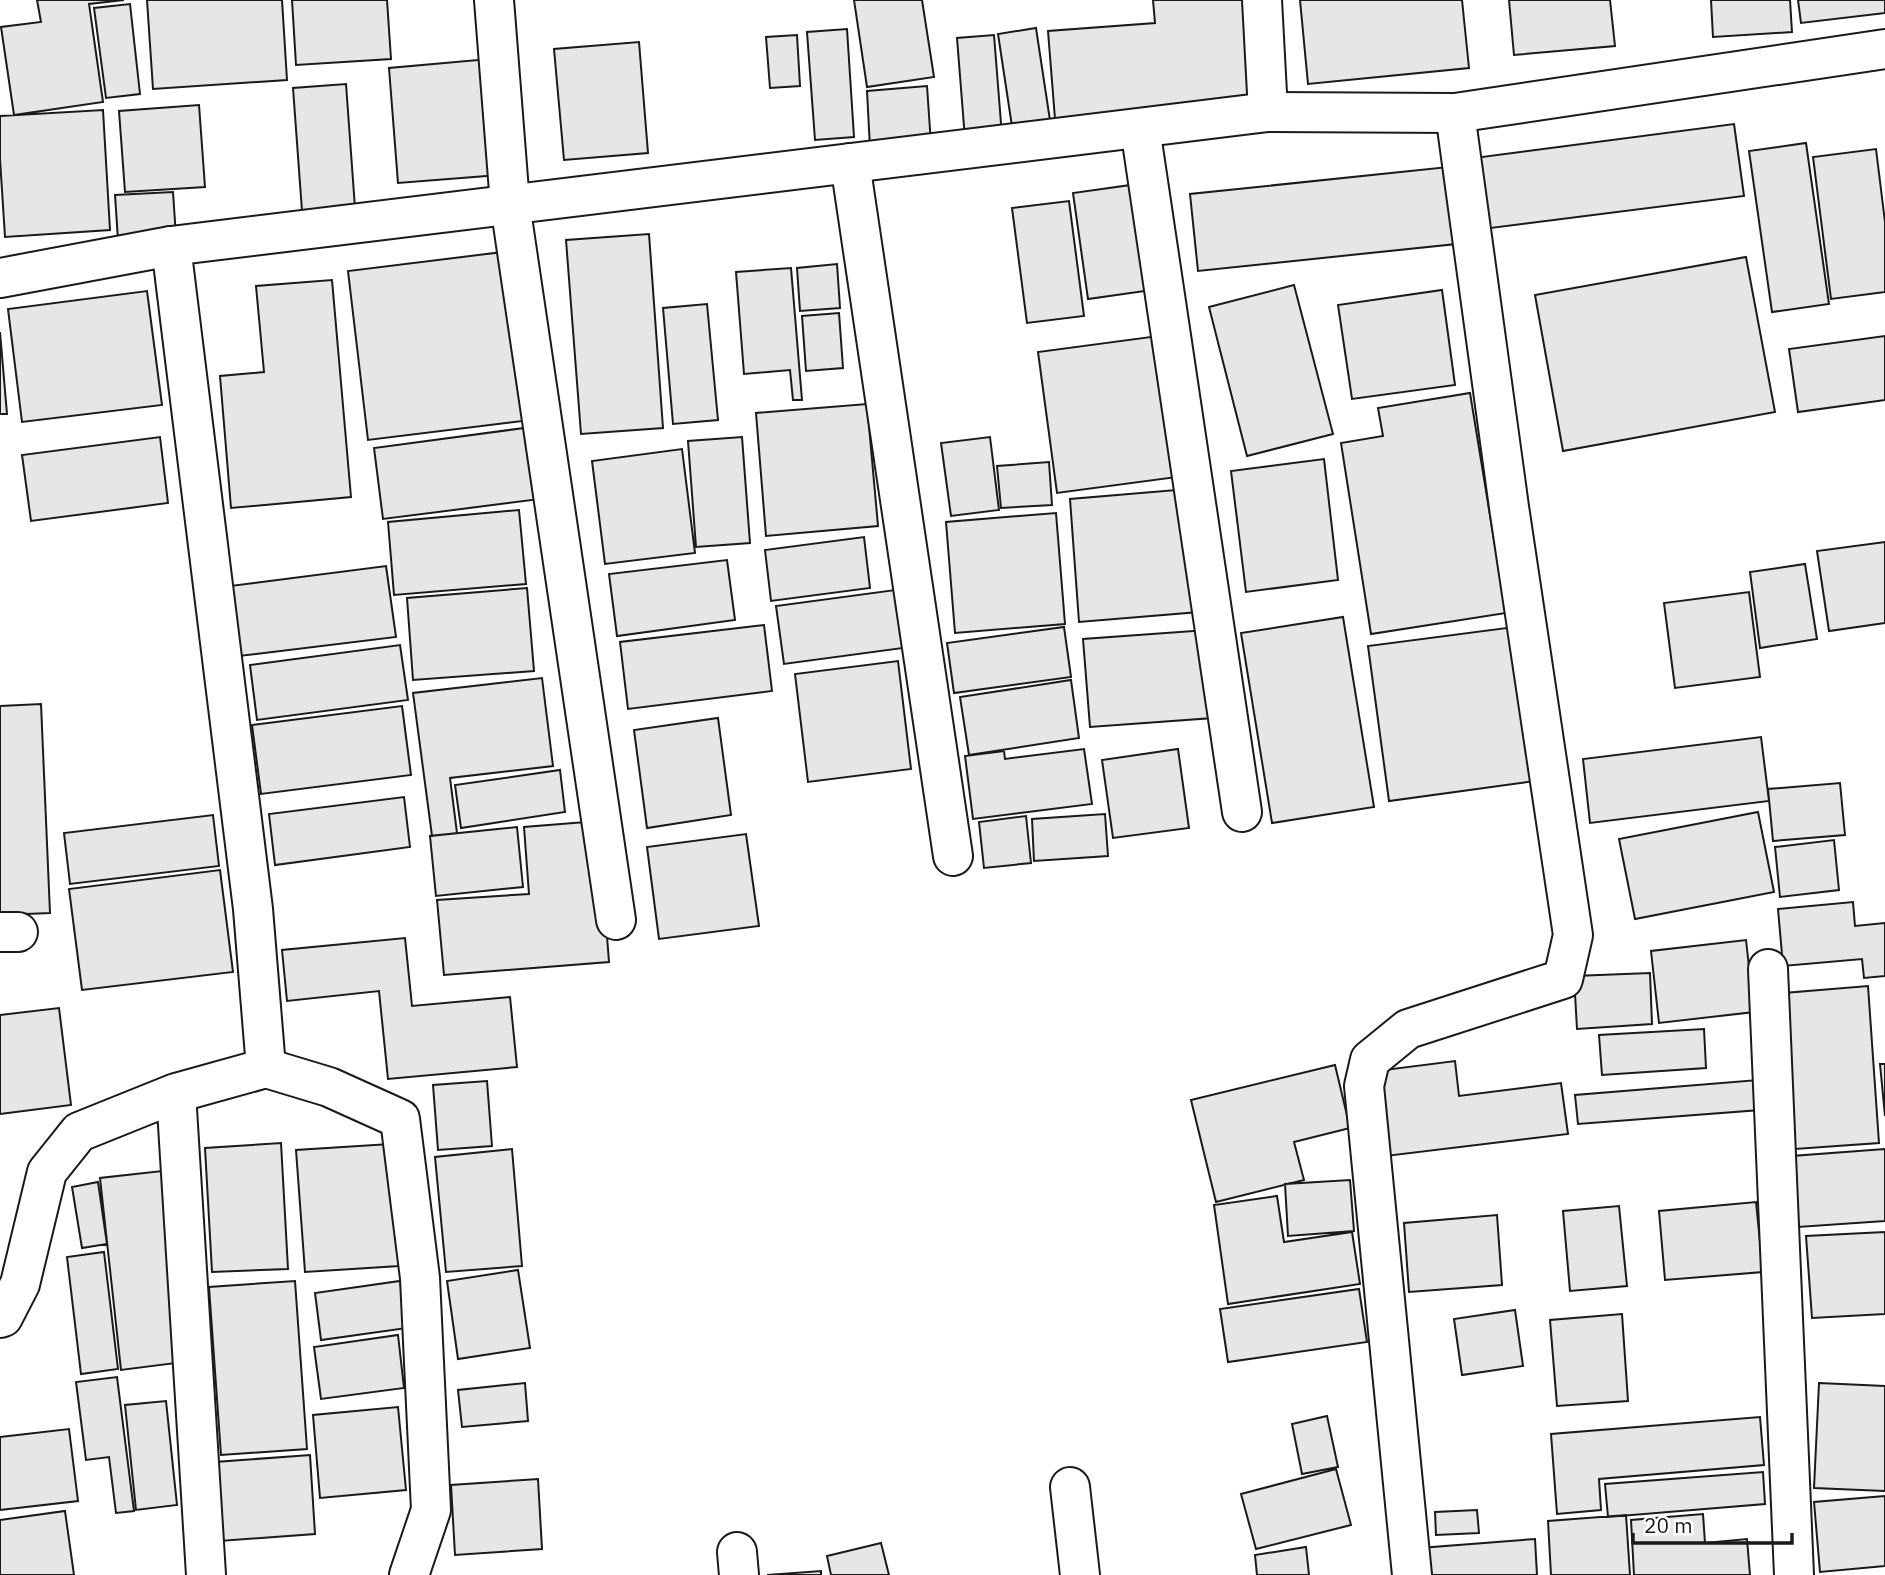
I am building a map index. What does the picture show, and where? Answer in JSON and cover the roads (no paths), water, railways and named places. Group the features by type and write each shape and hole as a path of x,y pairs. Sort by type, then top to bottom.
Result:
{"street":[{"path":"494,0 510,204 616,920"},
{"path":"1262,0 1268,112"},
{"path":"0,278 171,246 510,204 1268,112 1455,113 1885,49"},
{"path":"1412,1575 1364,1086 1370,1060 1408,1029 1563,979 1573,935 1509,507 1455,113"},
{"path":"1140,128 1242,812"},
{"path":"850,163 953,856"},
{"path":"171,246 253,909 265,1068"},
{"path":"1768,969 1794,1575"},
{"path":"0,1318 20,1284 47,1172 79,1132 176,1093 265,1068 329,1087 400,1119 420,1278 431,1510 409,1575"},
{"path":"176,1093 206,1575"},
{"path":"1070,1487 1080,1575"}]}
